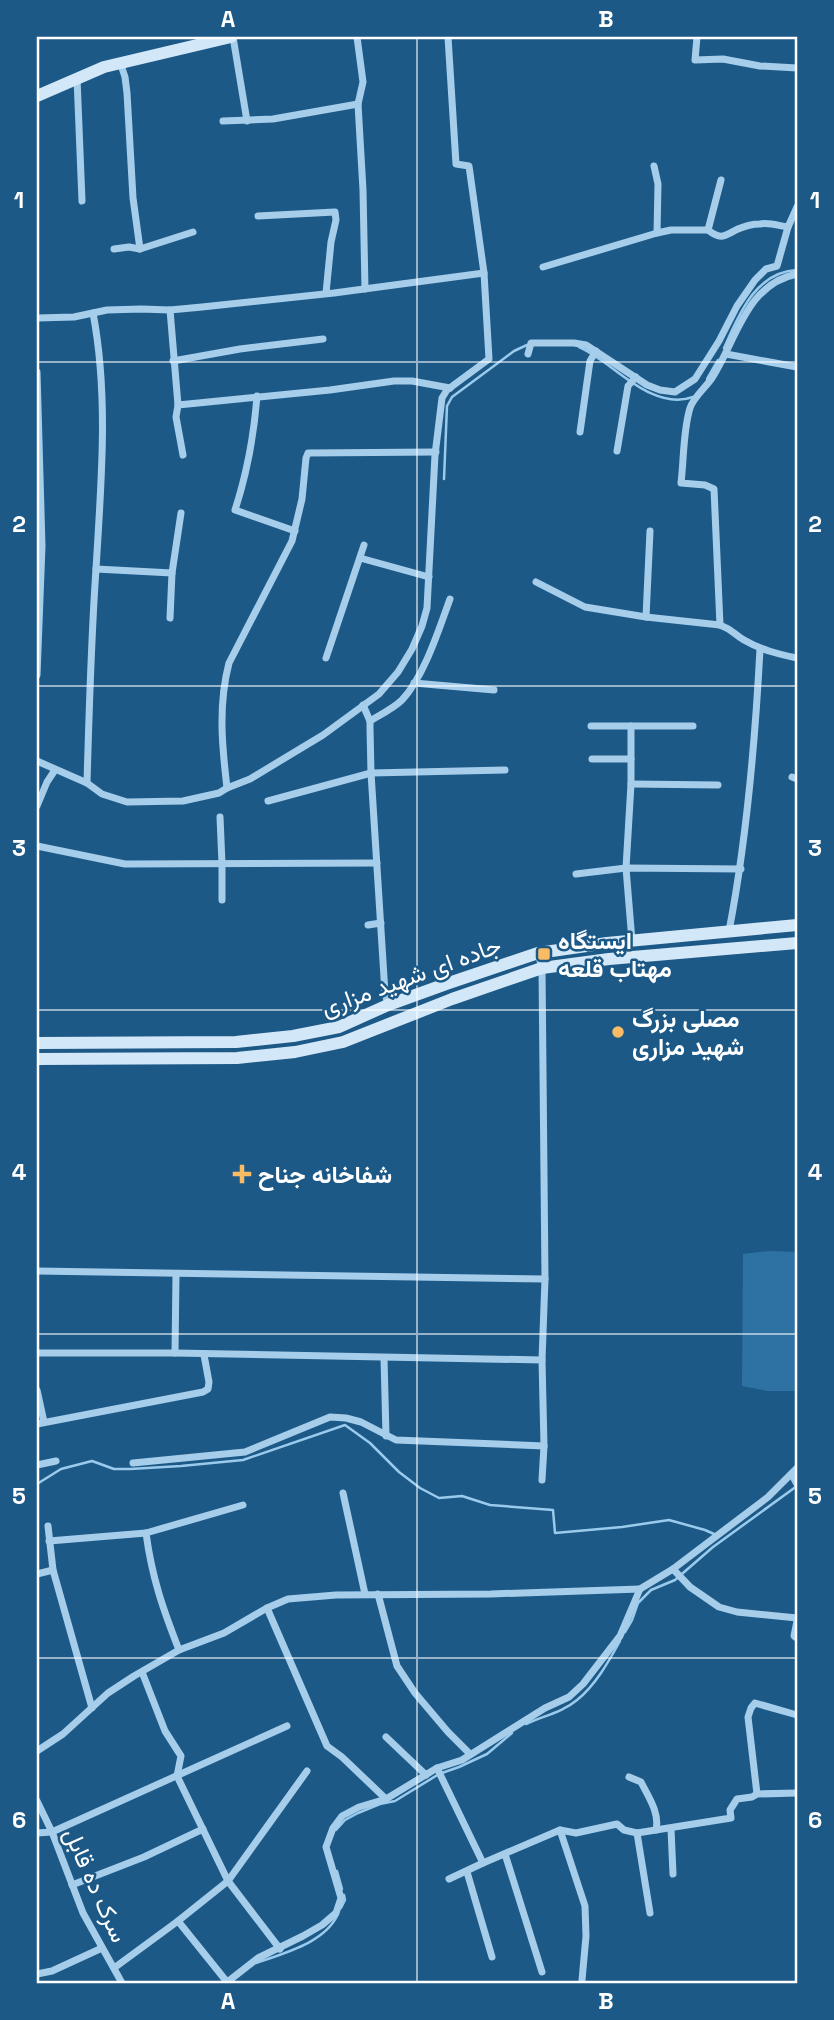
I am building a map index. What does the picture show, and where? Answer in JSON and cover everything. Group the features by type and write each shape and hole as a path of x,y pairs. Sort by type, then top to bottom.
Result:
{"main road":[{"path":"37,96 77,77 120,62 232,37"},
{"name":"جاده ای شهید مزاری","path":"37,1043 236,1042 293,1036 339,1027 388,1006 538,953 797,925"},
{"name":"جاده ای شهید مزاری","path":"37,1059 237,1058 295,1052 343,1042 452,999 542,968 609,959 797,943"},
{"path":"129,1042 130,1057"}],"street":[{"path":"232,37 247,121"},
{"path":"357,37 363,82 358,104 365,289"},
{"path":"37,761 51,775 88,783 102,794 127,802 201,799 250,779 364,707 398,672 412,649 427,608 436,452 442,398 450,388 489,359 484,272 469,166 456,164 448,37"},
{"path":"697,37 695,60 723,59 760,66 797,68"},
{"path":"120,62 127,93 133,198 140,249"},
{"path":"77,77 82,201"},
{"path":"223,121 274,119 358,104"},
{"path":"654,166 659,184 657,233"},
{"path":"708,230 721,180"},
{"path":"528,354 531,343 586,345 660,390 675,392 688,388 755,280 766,269 777,266 788,227 797,207"},
{"path":"258,216 335,212 326,293"},
{"path":"542,267 671,230 708,230 713,234 728,236 746,226 764,223 788,227"},
{"path":"114,249 140,249 193,232"},
{"path":"37,317 74,317 141,309 170,310 365,289 484,272"},
{"path":"720,625 714,489 705,485 681,483 691,404 703,392 726,354 753,300 783,277 797,274"},
{"path":"170,310 177,417 183,455"},
{"path":"88,783 89,696 102,483 102,370 93,313"},
{"path":"173,361 240,349 323,339"},
{"path":"579,432 590,362 596,351"},
{"path":"726,354 797,367"},
{"path":"37,372 42,546 37,676"},
{"path":"617,451 628,386 636,377"},
{"path":"178,405 394,381 450,388"},
{"path":"688,388 696,398"},
{"path":"257,396 244,482 235,510 295,531"},
{"path":"227,788 221,732 224,682 229,663 292,541 302,499 308,453 436,452"},
{"path":"170,618 172,573 181,513"},
{"path":"646,617 650,531"},
{"path":"326,658 364,545"},
{"path":"360,558 429,577"},
{"path":"96,569 172,573"},
{"path":"536,582 585,607 720,625 731,629 740,638 760,649 797,658"},
{"path":"370,721 402,700 414,683 433,646 450,599"},
{"path":"729,931 741,869 751,780 760,649"},
{"path":"414,683 494,690"},
{"path":"364,707 370,721 371,773 388,1006"},
{"path":"591,726 693,726"},
{"path":"631,726 626,869 632,941"},
{"path":"592,759 631,758"},
{"path":"268,801 371,773 505,770"},
{"path":"37,806 51,775"},
{"path":"631,783 718,785"},
{"path":"220,817 222,900"},
{"path":"37,846 125,864 377,863"},
{"path":"576,874 626,869 741,869"},
{"path":"368,925 381,923"},
{"path":"538,953 542,968 545,1279 542,1480"},
{"path":"37,1271 545,1279"},
{"path":"175,1353 176,1274"},
{"path":"37,1353 542,1360"},
{"path":"37,1390 40,1423 203,1392 208,1389 209,1382 204,1355"},
{"path":"384,1358 386,1436"},
{"path":"133,1463 245,1452 330,1417 361,1423 396,1440 544,1446"},
{"path":"37,1465 55,1461"},
{"path":"794,1471 797,1484"},
{"path":"37,1751 63,1734 108,1693 142,1672 180,1650 224,1633 288,1599 313,1595 491,1594 640,1589 673,1569 768,1497 794,1471"},
{"path":"343,1493 365,1594"},
{"path":"48,1541 146,1533 243,1506"},
{"path":"48,1526 53,1570 92,1708"},
{"path":"146,1533 163,1609 180,1650"},
{"path":"673,1569 690,1587 719,1607 797,1620 794,1636 797,1638"},
{"path":"37,1574 53,1570"},
{"path":"178,1921 226,1983 258,1958 322,1925 336,1913 341,1898 326,1847 333,1828 342,1816 359,1807 386,1799 437,1768 462,1760 569,1696 583,1684 620,1636 640,1589"},
{"path":"378,1594 397,1666 415,1693 470,1754"},
{"path":"267,1608 327,1746 386,1799"},
{"path":"142,1672 165,1731 181,1756 177,1776 202,1829 228,1881 280,1949"},
{"path":"757,1794 748,1717 751,1707 755,1703 797,1715"},
{"path":"37,1833 52,1832 287,1726"},
{"path":"386,1737 426,1775"},
{"path":"437,1768 483,1863"},
{"path":"114,1968 228,1881 307,1771"},
{"path":"629,1777 641,1782 657,1817 656,1830"},
{"path":"449,1879 560,1830 576,1833 617,1824 624,1830 637,1833 671,1829 731,1818 730,1810 737,1799 757,1794 797,1793"},
{"name":"سرک ده قابل","path":"37,1801 83,1913 122,1983"},
{"path":"72,1885 144,1857 202,1829"},
{"path":"671,1829 673,1874"},
{"path":"560,1830 585,1906 586,1936 582,1980"},
{"path":"637,1833 650,1913"},
{"path":"505,1854 542,1972"},
{"path":"467,1872 492,1957"},
{"path":"37,1974 52,1971 102,1948"}],"shaded area":[{"path":"797,1252 797,1391 768,1391 742,1386 743,1254"}],"waterway":[{"path":"724,348 743,309 759,287 770,278 797,270"},
{"path":"444,479 447,406 452,397 514,351 527,345"},
{"path":"579,347 648,392 670,399 693,397"},
{"path":"707,379 718,360"},
{"path":"37,1484 61,1469 92,1461 114,1469 130,1469 243,1460 345,1425 370,1443 399,1472 439,1498 462,1496 490,1505 553,1510 555,1533 669,1520 714,1534"},
{"path":"625,1632 638,1603 651,1590 675,1580 713,1547 797,1486"},
{"path":"526,1724 566,1708 584,1694 601,1673 620,1641"},
{"path":"336,1830 345,1820 358,1813 395,1801 439,1774 487,1754 512,1733"},
{"path":"337,1871 342,1889"},
{"path":"341,1908 344,1895"},
{"path":"256,1963 314,1940 332,1924 338,1914"}],"place":[{"name":"ایستگاه مهتاب قلعه","path":"544,954"},
{"name":"مصلی بزرگ شهید مزاری","path":"618,1032"},
{"name":"شفاخانه جناح","path":"242,1174"}]}
